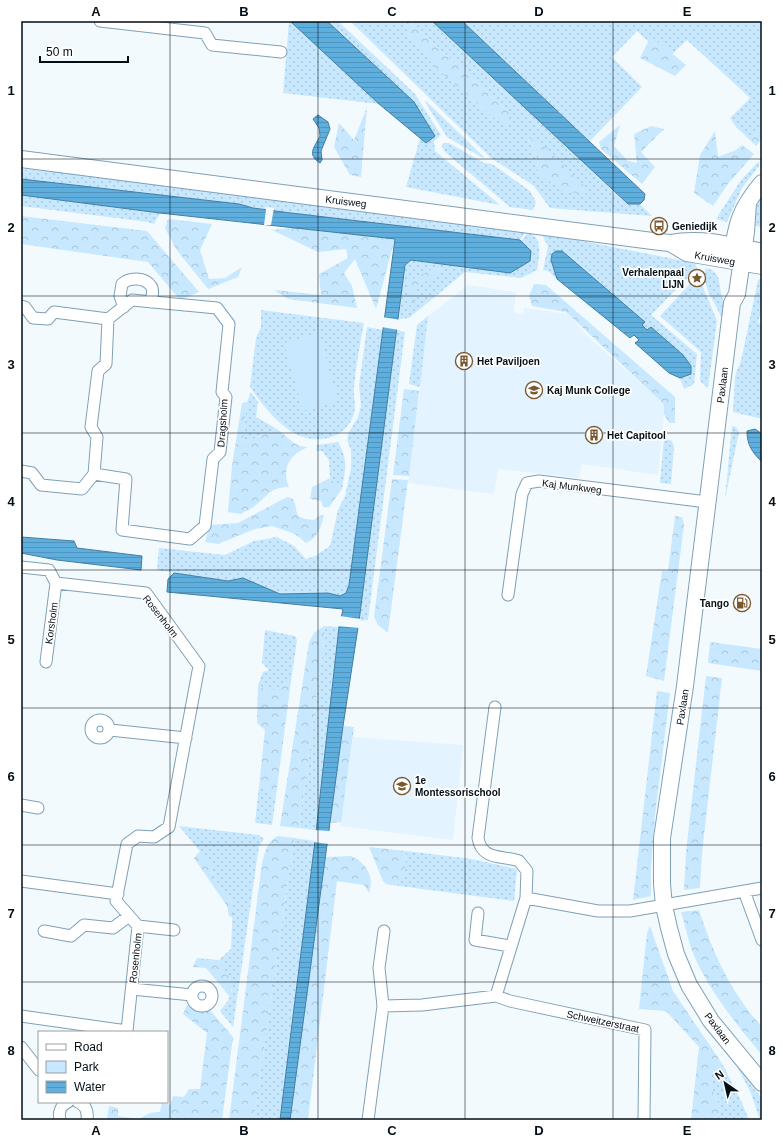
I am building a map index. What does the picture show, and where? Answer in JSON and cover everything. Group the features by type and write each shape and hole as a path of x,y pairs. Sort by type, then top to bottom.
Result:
{"street":[{"path":"100,21 205,33 212,45 281,52"},
{"name":"Kruisweg","path":"21,159 670,244 687,253 738,254 762,252"},
{"name":"Paxlaan","path":"762,183 748,202 738,254 728,293 732,303 685,686 662,838 664,906 676,954 690,985 711,1021 762,1083"},
{"name":"Kruisweg","path":"738,254 762,266"},
{"path":"124,307 120,296 122,284 130,279 144,280 151,285 151,302"},
{"name":"Dragsholm","path":"94,474 126,478 122,530 190,539 205,526 213,459 220,452 226,397 222,392 229,324 218,308 132,300 108,319"},
{"path":"21,306 25,307 32,318 48,319 54,312 108,319 106,364 98,371 91,427 97,437 94,474 82,489 41,485 32,473 21,471"},
{"name":"Kaj Munkweg","path":"508,595 522,494 527,483 539,482 707,502"},
{"path":"21,567 49,570 56,583"},
{"name":"Korsholm","path":"46,662 56,583"},
{"name":"Rosenholm","path":"56,583 146,594 199,666 169,827 154,837 138,836 127,844 116,901 138,926 174,930"},
{"path":"495,707 478,838 480,845 489,856 514,860 522,864 527,871 526,898 510,946 496,996"},
{"path":"110,730 186,738"},
{"path":"21,805 38,808"},
{"path":"21,881 118,894"},
{"path":"526,898 598,911 630,911 762,888"},
{"path":"744,891 762,940"},
{"path":"478,913 475,940 510,946"},
{"name":"Rosenholm","path":"44,931 71,936 84,925 113,928 129,916"},
{"name":"Rosenholm","path":"127,1031 138,926"},
{"path":"379,1120 369,1116 383,1006 379,968 384,931"},
{"name":"Rosenholm","path":"132,989 192,995"},
{"name":"Schweitzerstraat","path":"383,1006 422,1005 496,996 510,1001 645,1030 644,1120"},
{"name":"Rosenholm","path":"21,1016 120,1031"},
{"path":"21,1047 38,1069"},
{"path":"60,1120 59,1114 64,1103"},
{"path":"81,1103 87,1111 87,1120"}],"shaded area":[{"name":"Kaj Munk College","path":"468,285 516,292 514,312 523,314 524,308 568,314 586,335 665,404 658,475 582,464 579,478 498,469 494,494 408,483 428,316"},
{"name":"1e Montessorischool","path":"353,737 463,745 453,840 340,826"}],"green space":[{"path":"290,21 379,104 283,93"},
{"path":"327,21 338,21 415,94 441,135 434,141 435,151 500,205 406,187 420,138 426,143"},
{"path":"350,21 404,21 410,38 439,71 509,130 509,112 409,21 432,21 627,204 640,204 652,216 550,208 534,186 491,158","holes":["528,139 542,143 539,174 536,154"]},
{"path":"404,21 409,21 509,112 509,130 439,71 410,38"},
{"path":"462,21 762,21 762,127 751,141 736,127 730,118 750,98 687,40 667,59 637,31 612,57 642,87 590,141"},
{"path":"651,36 686,65 675,76 640,58"},
{"path":"426,101 484,157 483,158 447,137 425,102"},
{"path":"367,107 361,177 350,175 334,147 339,123 354,140"},
{"path":"620,125 614,146 628,161 637,163 634,134 651,126 664,129 641,152 655,167 642,184 601,149 599,142"},
{"path":"762,127 762,139 756,146 751,141"},
{"path":"715,131 718,157 736,150 742,145 754,154 727,185 713,206 694,193 700,155"},
{"path":"528,138 542,143 592,194 565,192 539,174 536,154"},
{"path":"443,143 449,143 484,163 492,164 530,191 536,202 533,210 510,207 445,152 442,147"},
{"path":"759,161 759,166 742,188 727,222 716,219 741,180"},
{"path":"21,169 169,182 527,230 520,240 291,213 253,208 239,204 21,179"},
{"path":"762,193 762,227 750,225 752,213"},
{"path":"21,195 160,213 154,224 21,206"},
{"path":"21,216 147,231 199,292 180,300 148,262 21,244"},
{"path":"168,219 212,224 200,250 209,279 225,278 242,267 238,277 208,289 176,249 165,228"},
{"path":"298,227 395,239 376,309 355,259 344,273 352,286 357,308 288,299 274,290 321,295 319,274 348,258 346,249 318,252 272,230"},
{"path":"528,232 536,238 538,243 539,253 537,270 521,278 465,272 409,318 399,319 405,265 411,260 510,273 531,251 521,242"},
{"path":"541,233 695,263 697,268 651,315 697,354 694,384 684,389 680,378 690,374 651,327 647,331 642,325 644,322 556,251 552,257 552,261 557,279 548,271 543,270 548,246"},
{"path":"438,266 441,275 414,287 416,300 407,308 409,281"},
{"path":"706,268 711,269 716,274 719,281 722,297 727,309 726,317 722,319 706,287 704,274"},
{"path":"698,275 717,321 708,388 700,381 701,352 660,316"},
{"path":"762,278 762,309 758,322 762,326 762,419 733,412 735,376 741,361 758,280"},
{"path":"534,284 546,285 675,397 675,423 669,423 664,414 664,404 566,312 532,306 529,296"},
{"path":"261,310 364,323 355,379 354,413 353,417 343,431 328,438 311,439 302,437 281,424 264,406 250,387 256,338 261,327"},
{"path":"428,316 420,387 409,384 417,325"},
{"path":"367,327 383,330 349,585 346,594 340,596 328,593 280,594 243,578 228,581 157,570 159,548 225,555 254,541 277,537 294,546 306,559 315,556 330,546 338,510 345,496 351,469 351,450 347,440 348,434 358,417 361,406 359,386"},
{"path":"397,330 405,332 368,620 359,621"},
{"path":"319,333 338,401 303,411 284,343"},
{"path":"404,389 419,391 409,476 393,475"},
{"path":"251,392 258,402 256,417 277,429 243,443 247,402"},
{"path":"247,402 243,443 277,429 295,444 308,447 296,454 289,462 286,474 289,487 274,490 254,507 241,514 228,512 232,466 242,403"},
{"path":"732,426 736,427 739,432 725,499"},
{"path":"664,438 672,441 674,447 671,484 660,483"},
{"path":"338,442 345,460 342,489 330,478 329,460 322,451 316,451 317,445"},
{"path":"330,478 342,489 329,507 323,507 321,501 310,499 312,487"},
{"path":"392,479 408,480 388,633 378,625 374,617"},
{"path":"287,497 292,498 295,503 298,516 301,518 314,520 320,515 324,515 318,532 310,541 306,543 295,534 272,526 255,529 218,544 205,542 210,525 238,523"},
{"path":"675,516 682,517 684,525 664,681 646,676 662,571 668,571"},
{"path":"324,626 339,627 316,830 299,828 325,633"},
{"path":"324,626 325,633 299,828 280,826 309,642 314,633"},
{"path":"265,630 295,636 297,640 291,681 270,692 258,685 263,672 269,670 262,663"},
{"path":"710,642 762,649 762,671 708,663"},
{"path":"706,676 722,678 702,853 700,888 684,890 686,852"},
{"path":"291,681 276,796 259,786 265,730 257,723 258,685 270,692"},
{"path":"657,691 670,693 655,816 651,869 651,896 633,900"},
{"path":"343,726 354,727 341,822 330,823"},
{"path":"259,786 276,796 272,825 255,823"},
{"path":"179,826 259,835 264,839 259,846 233,1027 220,1011 230,996 232,986 219,960 231,949 233,902 215,880 209,862"},
{"path":"278,836 294,838 254,1120 229,1120 262,863 265,851 269,844"},
{"path":"294,838 315,841 280,1120 254,1120"},
{"path":"369,847 406,851 405,869 402,875 392,885 386,884 383,881"},
{"path":"200,851 209,862 215,880 233,902 233,918 229,916 227,906 194,858"},
{"path":"406,851 472,859 517,869 514,901 392,885 402,875 405,869"},
{"path":"351,856 365,866 370,876 371,887 369,893 364,885 337,881 308,1120 290,1120 325,857"},
{"path":"699,910 724,972 741,1000 762,1027 762,1055 722,1004 697,962 691,948 681,912"},
{"path":"650,926 673,991 723,1065 710,1084 721,1110 717,1120 691,1120 699,1047 666,1011 639,1009 647,933"},
{"path":"197,958 219,960 232,982 231,998 206,968 193,967"},
{"path":"187,1005 209,1009 233,1037 222,1120 107,1120 109,1106 118,1108 118,1116 139,1119 150,1113 160,1112 162,1103 170,1105 173,1096 184,1097 189,1089 200,1089 207,1033 183,1014"},
{"path":"723,1065 749,1120 717,1120 721,1110 710,1084"},
{"path":"736,1065 762,1099 762,1120 760,1120 750,1091"}],"water":[{"path":"290,21 327,21 414,102 435,136 426,143 379,104"},
{"path":"432,21 462,21 645,194 644,200 640,204 628,204"},
{"path":"318,115 328,122 330,129 321,151 322,160 320,163 313,157 314,147 320,136 319,128 313,119"},
{"path":"21,179 239,204 253,208 291,213 520,240 531,251 530,261 510,273 411,260 405,265 359,621 343,726 290,1120 280,1120 315,841 339,627 343,609 167,592 168,579 174,573 228,581 243,578 280,594 328,593 340,596 346,593 349,585 395,239 160,213 21,195"},
{"path":"556,251 562,251 645,322 642,325 647,330 651,327 683,355 691,366 691,374 680,378 669,373 635,343 639,340 634,335 630,338 557,279 551,260 552,254"},
{"path":"755,429 762,434 762,462 753,451 748,440 747,431"},
{"path":"21,537 74,541 77,548 142,556 141,570 57,560 21,553"}],"pier":[{"path":"265,207 274,208 271,225 264,225"},
{"path":"382,317 401,320 399,330 381,327"},
{"path":"340,616 361,619 359,628 337,626"},
{"path":"314,830 330,831 329,844 313,842"}],"place":[{"name":"Geniedijk","path":"659,226"},
{"name":"Verhalenpaal LIJN","path":"697,278"},
{"name":"Het Paviljoen","path":"464,361"},
{"name":"Kaj Munk College","path":"534,390"},
{"name":"Het Capitool","path":"594,435"},
{"name":"Tango","path":"742,603"},
{"name":"1e Montessorischool","path":"402,786"}]}
